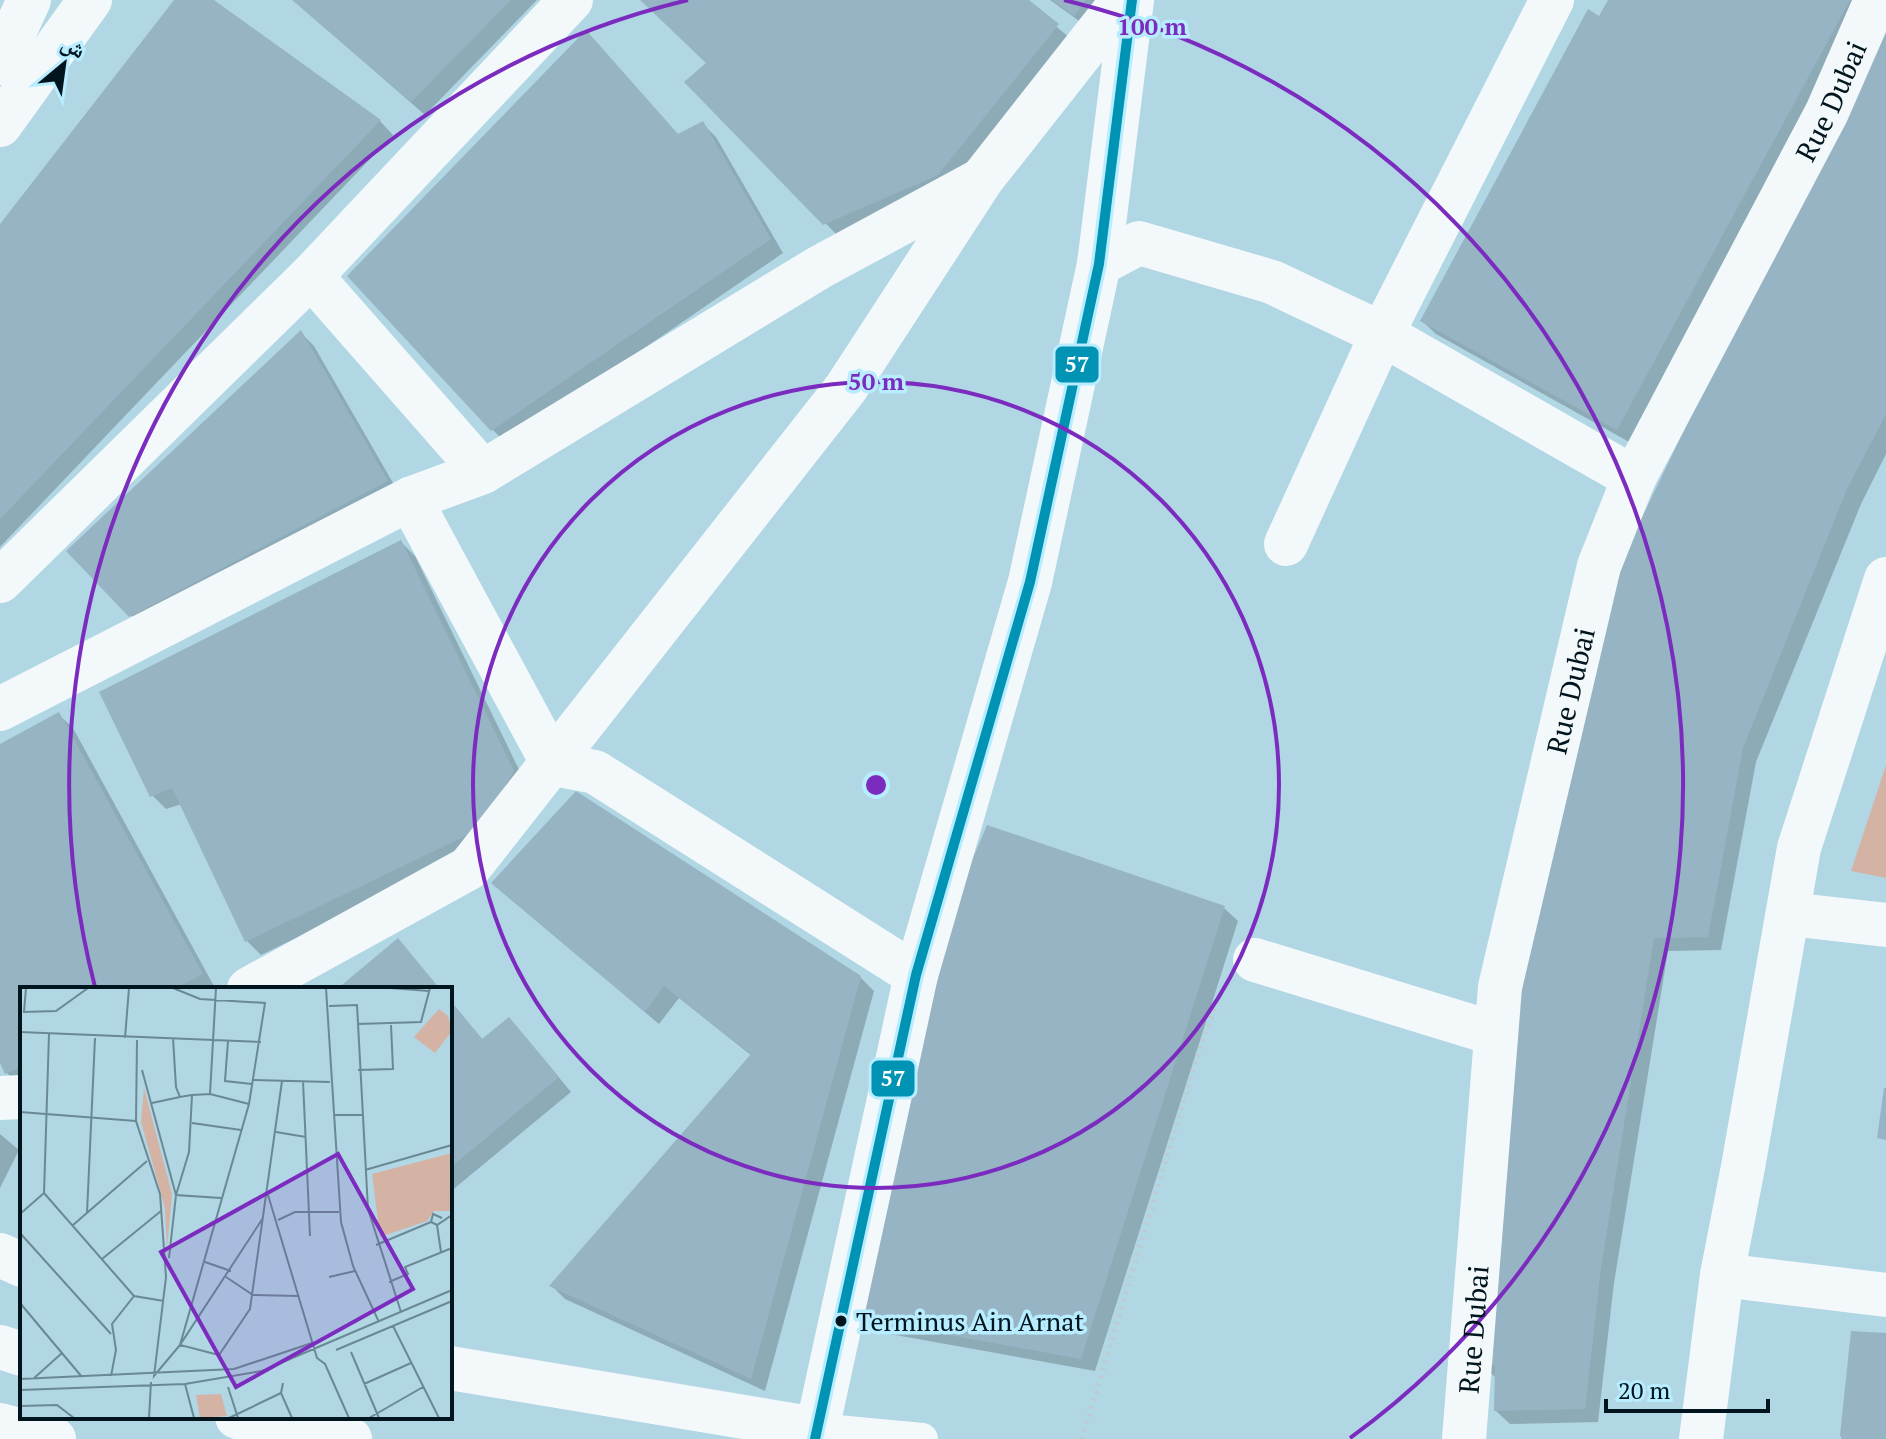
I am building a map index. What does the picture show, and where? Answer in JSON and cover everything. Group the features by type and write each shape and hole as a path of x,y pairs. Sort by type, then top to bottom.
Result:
{"main road":[{"path":"0,63 29,0"},
{"path":"0,125 90,0"},
{"path":"0,581 311,276 571,0"},
{"path":"253,987 469,868 846,388 982,179 1123,0"},
{"path":"452,1368 816,1434 916,975 1030,582 1099,264 1132,0"},
{"path":"1286,544 1382,334 1552,0"},
{"name":"Rue Dubai","path":"1464,1439 1500,987 1599,566 1634,478 1827,112 1876,0"},
{"path":"0,709 410,499 483,472 820,267 982,179"},
{"path":"1099,264 1139,243 1272,282 1382,334 1634,478"},
{"path":"311,276 483,472"},
{"path":"410,499 553,764"},
{"path":"1701,1439 1722,1275 1799,848 1886,579"},
{"path":"553,764 595,772 916,975"},
{"path":"1789,914 1886,925"},
{"path":"1255,960 1496,1034"},
{"path":"0,1098 20,1097"},
{"path":"0,1255 20,1264"},
{"path":"1722,1275 1886,1295"},
{"path":"0,1347 20,1353"},
{"path":"244,1419 281,1430 350,1439"},
{"path":"0,1425 54,1439"}],"lane":[{"path":"816,1434 922,1439"}],"path":[{"path":"1082,1439 1197,1057 1232,960 1255,960"}],"shaded area":[{"path":"1886,765 1886,878 1851,871"}],"building":[{"path":"174,0 214,0 381,120 0,519 0,224"},
{"path":"292,0 511,0 411,102"},
{"path":"640,0 1029,0 1059,24 938,175 823,225 684,82 706,63"},
{"path":"1052,0 1086,0 1074,16"},
{"path":"1608,0 1850,0 1617,430 1420,321 1588,9 1599,16"},
{"path":"1886,23 1886,414 1847,489 1743,748 1708,937 1654,938 1601,1268 1585,1409 1494,1411 1495,1365 1479,1364 1504,1065 1581,698 1628,546"},
{"path":"586,30 678,134 703,121 771,239 491,431 347,276"},
{"path":"301,330 388,481 129,617 66,551"},
{"path":"401,540 514,771 482,828 245,942 172,788 150,797 99,692"},
{"path":"59,712 203,974 178,987 20,987 20,1067 5,1074 0,1063 0,744"},
{"path":"576,791 861,976 751,1379 549,1286 751,1054 664,986 645,1012 491,883"},
{"path":"987,825 1225,906 1081,1359 846,1316 934,949"},
{"path":"398,938 438,987 339,987"},
{"path":"452,1002 482,1039 509,1017 559,1077 452,1166"},
{"path":"1886,1088 1886,1140 1877,1138"},
{"path":"1851,1331 1886,1333 1886,1439 1842,1439 1840,1435"}],"transit line":[{"name":"57","path":"815,1439 916,975 1030,582 1099,264 1132,0"}],"place":[{"name":"Terminus Ain Arnat","path":"841,1321"}]}
